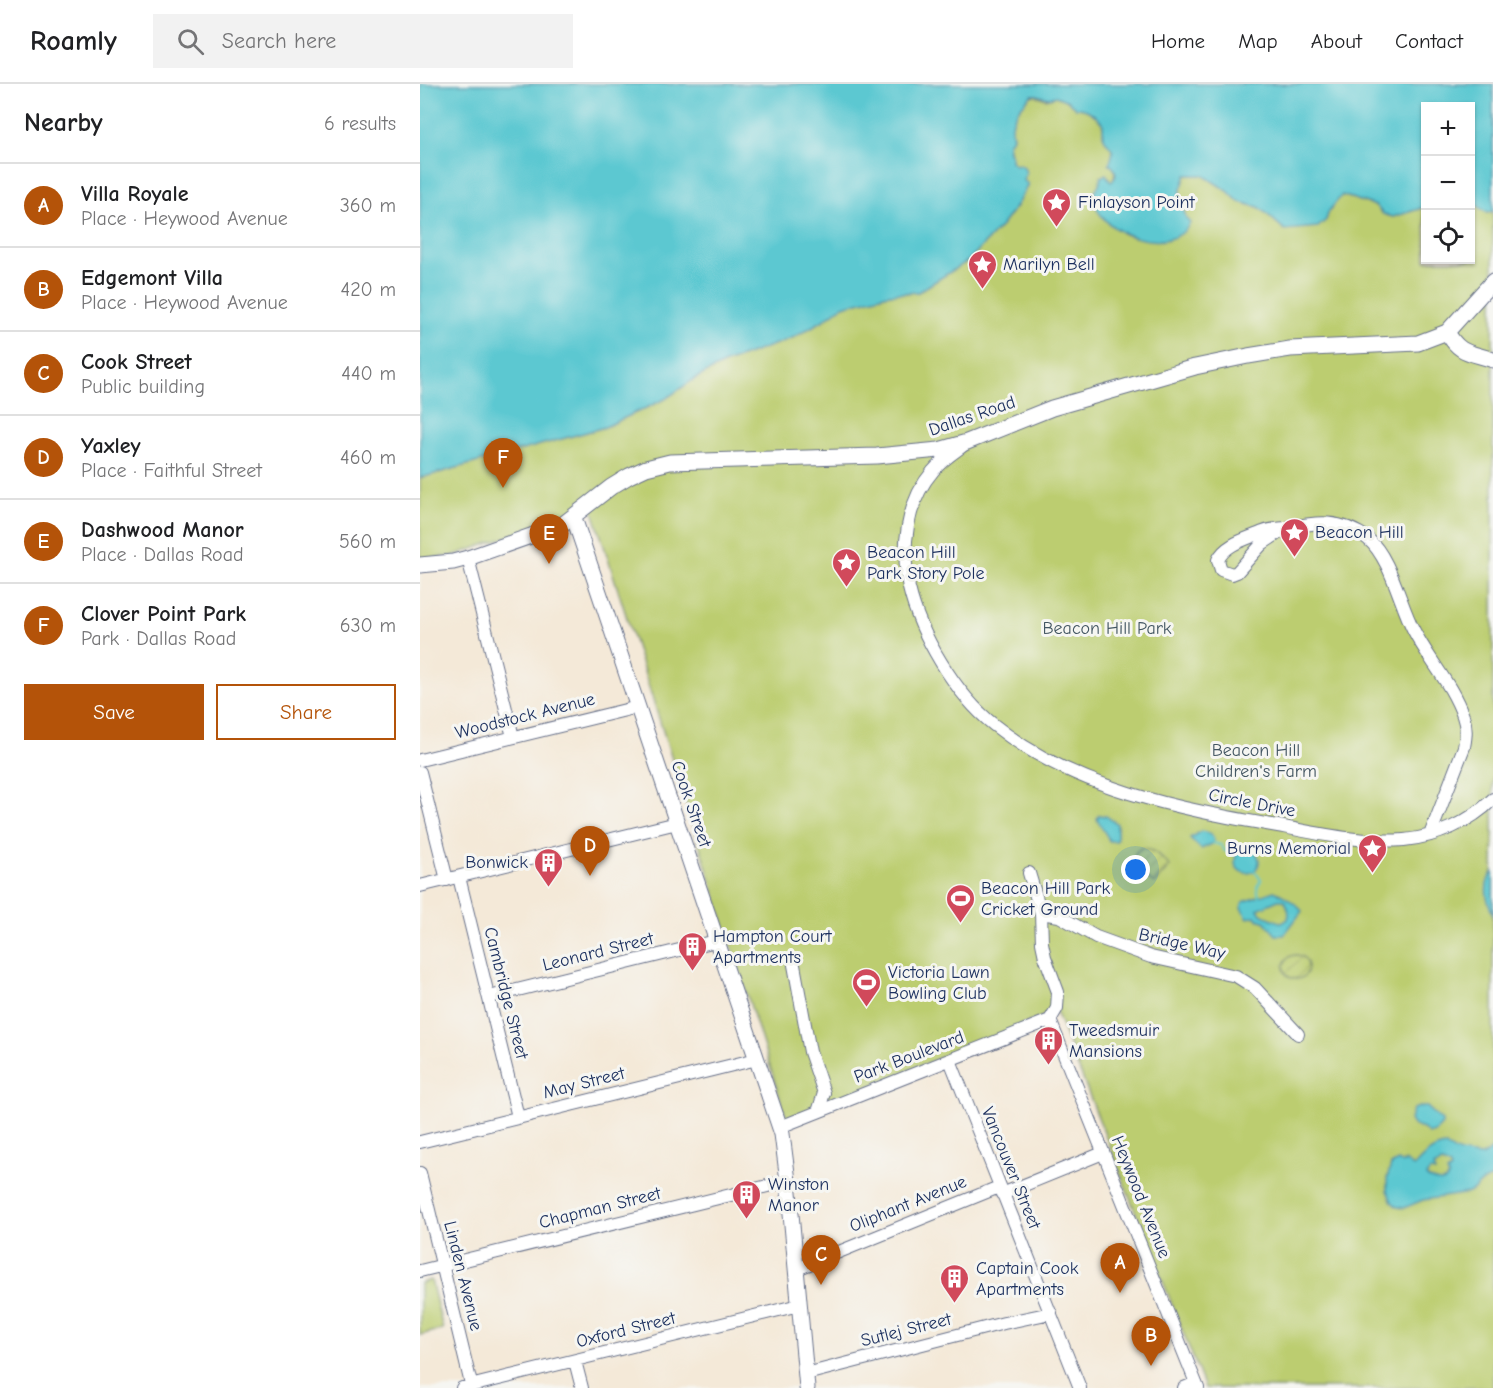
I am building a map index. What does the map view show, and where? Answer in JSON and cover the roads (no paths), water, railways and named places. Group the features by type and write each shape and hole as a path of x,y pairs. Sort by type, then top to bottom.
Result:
{"main road":[{"name":"Dallas Road","path":"420,565 468,558 562,525 628,476 646,468 670,462 908,454 939,450 967,442 1052,408 1195,367 1290,349 1418,343 1447,332 1493,281"},
{"path":"1447,332 1461,350 1493,360"},
{"name":"Cook Street","path":"574,518 780,1127 788,1181 806,1381"}],"street":[{"name":"Circle Drive","path":"967,442 937,466 921,488 908,525 906,562 913,600 927,633 954,680 980,713 996,727 1032,751 1101,783 1192,810 1308,832 1378,841 1406,840 1445,830 1478,812 1493,799"},
{"path":"1286,528 1262,544 1237,572 1232,574 1221,570 1218,560 1225,550 1270,529 1318,522 1343,526 1369,540 1392,576 1413,629 1456,700 1467,732 1464,747 1430,835"},
{"path":"468,558 513,737"},
{"name":"Woodstock Avenue","path":"420,760 638,707"},
{"name":"Cambridge Street","path":"420,772 489,997 518,1118"},
{"path":"420,886 677,823"},
{"path":"1029,873 1041,913 1045,957 1058,992 1057,1008 1050,1020"},
{"name":"Bridge Way","path":"1041,913 1059,916 1096,937 1151,957 1236,975 1255,988 1298,1034"},
{"name":"Leonard Street","path":"489,997 716,941"},
{"path":"794,965 810,1052 824,1093 818,1112"},
{"name":"Park Boulevard","path":"780,1127 1050,1020"},
{"name":"Heywood Avenue","path":"1050,1020 1193,1386"},
{"name":"May Street","path":"420,1142 758,1059"},
{"name":"Vancouver Street","path":"950,1060 1080,1388"},
{"path":"824,1093 844,1102"},
{"name":"Oliphant Avenue","path":"797,1269 1103,1153"},
{"name":"Linden Avenue","path":"420,1173 468,1387"},
{"name":"Chapman Street","path":"420,1271 788,1181"},
{"name":"Oxford Street","path":"468,1387 799,1305"},
{"name":"Sutlej Street","path":"806,1381 1004,1323 1051,1313"},
{"path":"575,1361 582,1388"}],"water":[{"path":"420,84 1493,84 1493,211 1487,213 1475,204 1475,102 1421,102 1421,208 1393,217 1383,214 1376,206 1342,195 1329,211 1326,220 1318,227 1285,230 1259,207 1239,202 1228,191 1203,175 1186,175 1179,195 1186,218 1190,223 1181,233 1169,239 1154,240 1138,238 1122,232 1108,223 1099,212 1094,198 1101,177 1106,174 1111,182 1116,175 1114,168 1109,164 1113,153 1103,135 1103,124 1088,111 1076,108 1068,101 1056,96 1048,98 1032,95 1013,119 1013,137 1008,143 1011,161 1015,165 1019,164 1024,167 1026,173 1023,180 1028,184 1002,225 968,261 918,292 888,294 843,306 792,338 725,363 696,378 665,399 605,427 420,478"},
{"path":"1099,815 1106,816 1117,824 1116,841 1109,841 1098,821"},
{"path":"1202,831 1211,834 1214,840 1212,844 1201,849 1190,838"},
{"path":"1247,849 1255,853 1259,861 1255,869 1247,873 1239,869 1235,861 1239,853"},
{"path":"1493,872 1493,915 1487,899 1487,888"},
{"path":"1274,891 1297,905 1302,911 1284,935 1276,935 1264,921 1255,916 1248,918 1241,908 1243,902","holes":["1278,900 1284,900 1289,916 1282,923 1261,914 1258,909"]},
{"path":"1427,1107 1442,1121 1442,1125 1435,1132 1428,1134 1425,1130 1413,1125 1410,1120 1413,1109"},
{"path":"1446,1146 1457,1152 1480,1156 1493,1148 1493,1177 1469,1193 1423,1200 1404,1208 1397,1207 1387,1190 1387,1178 1391,1165 1398,1161 1401,1163 1406,1161 1414,1167 1428,1153","holes":["1442,1163 1451,1170 1447,1172 1449,1177 1445,1181 1434,1181 1426,1176 1430,1171 1435,1172 1433,1167"]}],"waterway":[{"path":"1213,843 1221,845 1225,851 1236,855"},
{"path":"1254,870 1261,880 1257,887 1259,897"}],"place":[{"name":"Finlayson Point","path":"1057,228"},
{"name":"Marilyn Bell","path":"982,290"},
{"name":"Clover Point Park","path":"503,488"},
{"name":"Beacon Hill","path":"1294,558"},
{"name":"Dashwood Manor","path":"549,564"},
{"name":"Beacon Hill Park Story Pole","path":"846,588"},
{"name":"Burns Memorial","path":"1372,874"},
{"name":"Yaxley","path":"590,876"},
{"name":"Bonwick","path":"549,888"},
{"name":"Beacon Hill Park Cricket Ground","path":"960,924"},
{"name":"Hampton Court Apartments","path":"692,972"},
{"name":"Victoria Lawn Bowling Club","path":"867,1008"},
{"name":"Tweedsmuir Mansions","path":"1048,1066"},
{"name":"Winston Manor","path":"747,1220"},
{"name":"Cook Street","path":"821,1285"},
{"name":"Villa Royale","path":"1120,1293"},
{"name":"Captain Cook Apartments","path":"955,1304"},
{"name":"Edgemont Villa","path":"1151,1366"}],"park label":[{"name":"Beacon Hill Park","path":"1107,628"},
{"name":"Beacon Hill Children's Farm","path":"1256,760"}]}
